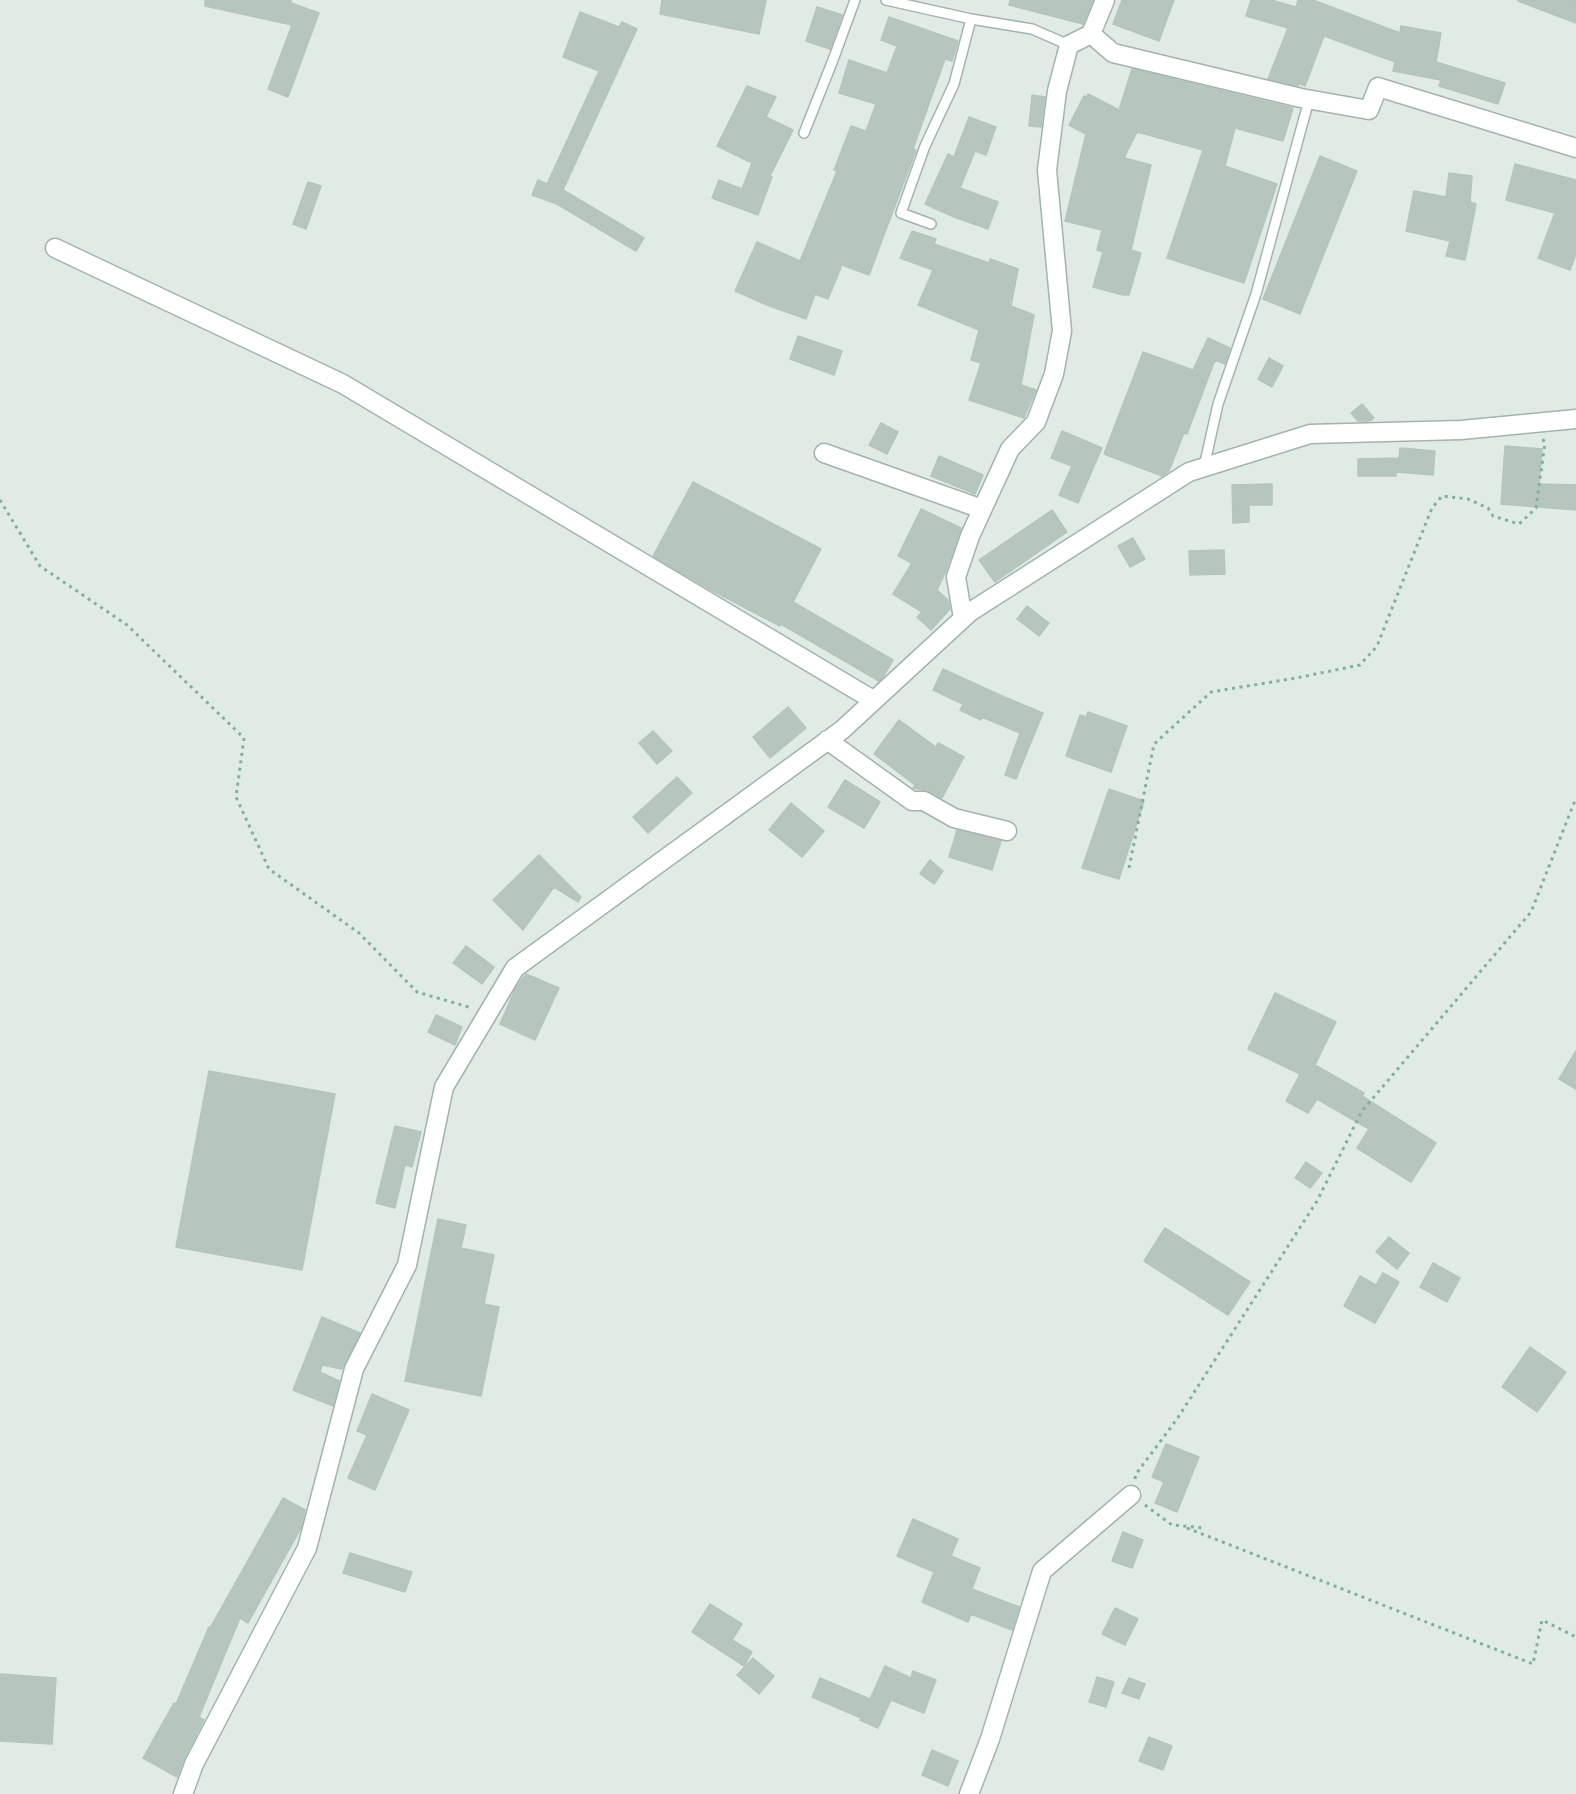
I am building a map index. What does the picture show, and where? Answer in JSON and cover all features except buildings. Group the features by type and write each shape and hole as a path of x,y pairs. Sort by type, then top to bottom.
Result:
{"street":[{"path":"963,618 956,577 970,536 1010,449 1036,422 1054,374 1062,331 1047,170 1056,91 1069,45 1091,34 1105,0"},
{"path":"1091,34 1113,53 1309,100 1369,110 1378,87 1576,148"},
{"path":"55,248 343,384 873,700"},
{"path":"183,1794 194,1764 307,1548 354,1369 407,1265 444,1087 515,969 842,730 963,618 1189,472 1310,434 1461,430 1576,419"},
{"path":"824,453 982,509"},
{"path":"827,740 912,801 924,801 954,818 1007,831"},
{"path":"969,1794 990,1739 1042,1571 1131,1495"}],"lane":[{"path":"804,133 834,60 855,0"},
{"path":"886,0 971,19 1032,29 1069,45"},
{"path":"931,224 901,213 925,146 954,84 971,19"},
{"path":"1204,467 1218,404 1256,294 1309,100"}],"path":[{"path":"1129,868 1154,744 1211,692 1360,665 1377,646 1432,508 1442,496 1468,499 1488,508 1493,516 1519,524 1536,508 1545,443 1535,423"},
{"path":"0,500 40,566 126,625 244,738 236,797 269,869 359,933 417,992 489,1012"},
{"path":"1205,1528 1173,1525 1131,1495 1136,1474 1178,1419 1317,1201 1362,1111 1531,912 1576,798"},
{"path":"1155,1515 1533,1664 1542,1620 1576,1637"}]}
